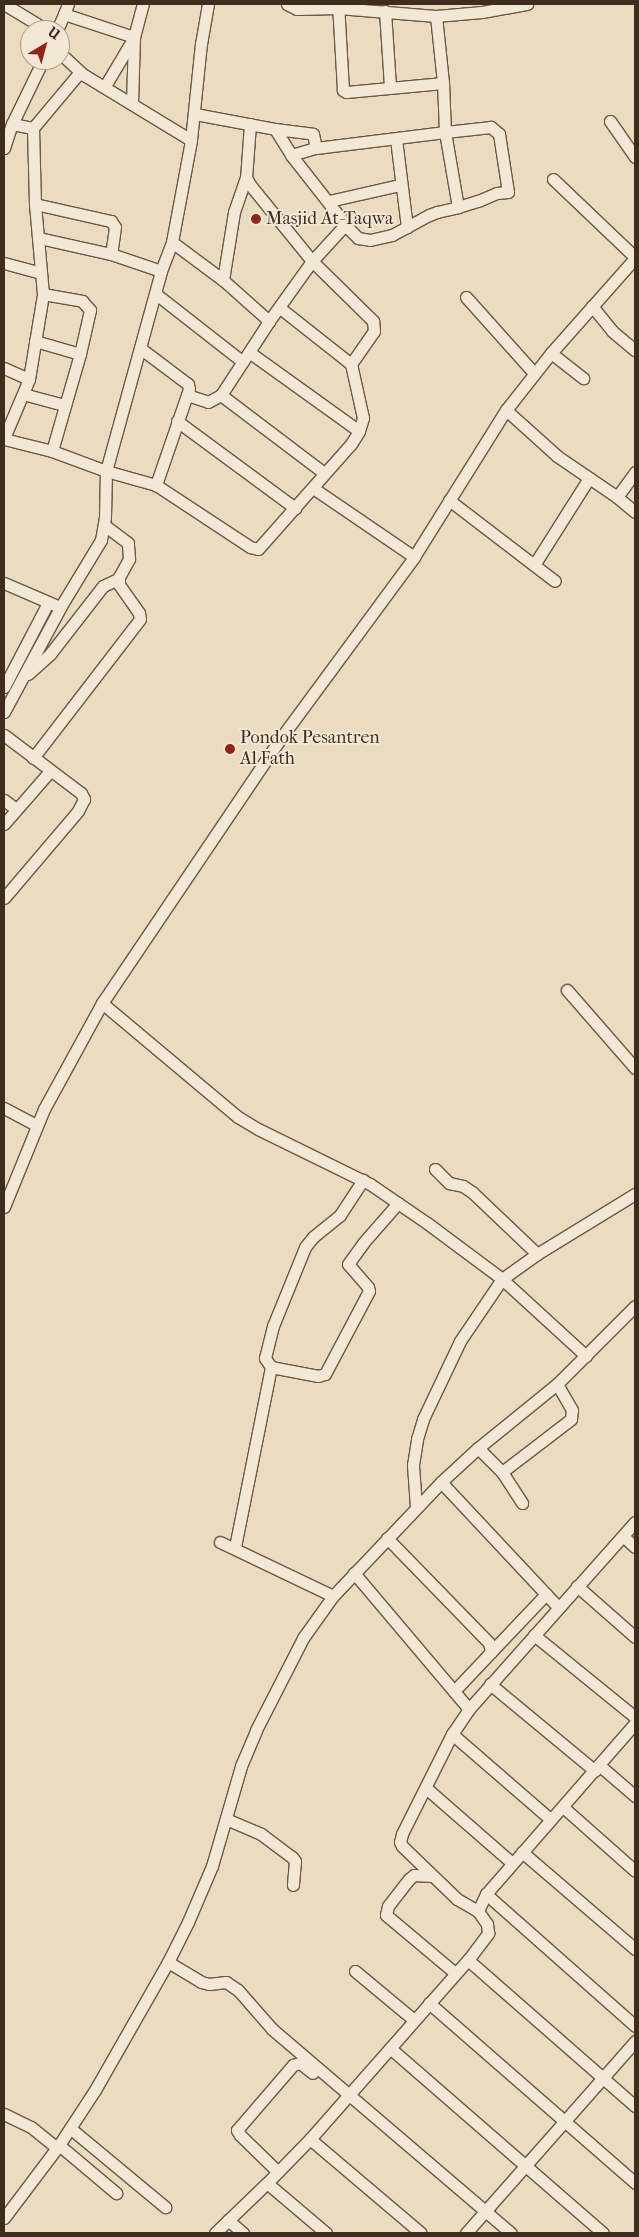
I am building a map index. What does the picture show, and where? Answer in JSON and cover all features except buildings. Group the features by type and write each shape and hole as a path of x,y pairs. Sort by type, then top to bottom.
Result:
{"street":[{"path":"4,4 31,20"},
{"path":"132,104 134,37 143,4"},
{"path":"4,712 26,675 61,606 99,547 104,525 106,470 162,271 172,242 192,140 201,44 208,4"},
{"path":"287,4 297,9 338,6 390,9 436,16 453,8 527,4"},
{"path":"338,6 344,90 346,92 443,83"},
{"path":"66,9 134,37"},
{"path":"390,9 390,87"},
{"path":"436,16 443,83 445,132 458,207"},
{"path":"105,86 134,37"},
{"path":"70,62 80,72 192,140"},
{"path":"4,148 12,124 38,70"},
{"path":"80,72 33,128 35,204 43,294 29,378 4,438 52,451 156,485 256,550 259,549 347,449 362,424 362,412 351,364 280,308"},
{"path":"194,114 312,134 316,148"},
{"path":"610,121 635,157"},
{"path":"12,124 33,128"},
{"path":"222,280 236,206 246,178 250,124"},
{"path":"275,129 291,155 329,201 345,225 358,238 370,240 392,235 429,215 496,193 508,192 499,134 489,126 316,148 291,155"},
{"path":"396,139 400,185 407,227"},
{"path":"246,178 312,261 373,321 374,330 351,364"},
{"path":"4,1207 6,1195 36,1125 102,1003 280,739 414,558 506,410 534,373 635,257 553,179"},
{"path":"329,201 400,185"},
{"path":"35,204 111,221 115,227 111,254"},
{"path":"187,395 208,402 221,395 269,321 312,261 345,225"},
{"path":"39,238 111,254 162,271"},
{"path":"172,242 222,280 269,321"},
{"path":"4,263 41,273"},
{"path":"43,294 76,299 89,306 90,313 52,451"},
{"path":"156,294 246,357 359,431"},
{"path":"466,298 534,373"},
{"path":"592,306 612,331 635,350"},
{"path":"35,341 80,354"},
{"path":"140,348 188,384 187,395 156,485"},
{"path":"551,353 583,378"},
{"path":"4,368 29,378"},
{"path":"23,394 64,405"},
{"path":"221,395 324,473"},
{"path":"506,410 557,456 617,497 635,512"},
{"path":"177,421 295,508"},
{"path":"617,497 635,472"},
{"path":"534,565 589,478"},
{"path":"313,488 414,558"},
{"path":"449,500 555,581"},
{"path":"26,675 36,669 50,654 102,586 118,579 129,559 128,543 104,525"},
{"path":"33,758 139,621 140,614 124,594 118,579"},
{"path":"4,583 48,603 61,606"},
{"path":"4,687 48,603"},
{"path":"4,735 81,793 84,802 4,898"},
{"path":"4,824 50,771"},
{"path":"4,800 16,809"},
{"path":"567,990 635,1068"},
{"path":"102,1003 238,1117 276,1138 363,1180 398,1203 502,1279 586,1356"},
{"path":"4,1108 36,1125"},
{"path":"435,1169 449,1183 462,1186 472,1192 537,1254"},
{"path":"363,1180 340,1215 313,1237 300,1257 273,1326 265,1354 266,1361 271,1367 318,1376 325,1374 369,1291 367,1285 350,1268 349,1263 363,1243 398,1203"},
{"path":"416,1507 413,1465 417,1439 423,1420 460,1341 502,1279 537,1254 635,1194"},
{"path":"4,2218 70,2128 110,2065 168,1962 188,1922 212,1866 241,1766 256,1730 303,1638 332,1596 441,1482 478,1448 557,1384 635,1306"},
{"path":"234,1547 271,1367"},
{"path":"502,1472 571,1419 572,1410 557,1384"},
{"path":"478,1448 502,1472 522,1503"},
{"path":"441,1482 558,1607"},
{"path":"215,2233 267,2184 310,2139 468,1960 488,1933 487,1924 478,1912 463,1904 405,1850 400,1842 452,1734 469,1709 635,1522"},
{"path":"623,1536 635,1547"},
{"path":"387,1538 489,1643 491,1652"},
{"path":"220,1542 234,1547 332,1596"},
{"path":"354,1573 469,1709"},
{"path":"577,1586 635,1637"},
{"path":"454,1692 546,1594"},
{"path":"534,1635 635,1717"},
{"path":"490,1684 635,1796"},
{"path":"478,1912 486,1894 635,1723"},
{"path":"452,1734 550,1819"},
{"path":"426,1788 512,1863"},
{"path":"563,1807 635,1871"},
{"path":"226,1819 260,1834 292,1857 295,1861 293,1886"},
{"path":"522,1852 635,1949"},
{"path":"432,1876 414,1875 408,1879 388,1906 386,1915 455,1973"},
{"path":"486,1894 635,2026"},
{"path":"468,1960 635,2106"},
{"path":"168,1962 201,1982 209,1984 221,1981 231,1985 243,1996 264,2022 347,2097"},
{"path":"355,1971 414,2020"},
{"path":"429,2003 635,2183"},
{"path":"466,2233 635,2041"},
{"path":"390,2048 603,2233"},
{"path":"278,2172 237,2130 293,2065 297,2063 304,2065 347,2097 511,2233"},
{"path":"4,2114 31,2127 58,2146 116,2193"},
{"path":"70,2128 165,2207"},
{"path":"310,2139 421,2233"},
{"path":"267,2184 326,2233"},
{"path":"228,2220 243,2233"}],"place":[{"name":"Masjid At-Taqwa","path":"256,219"},
{"name":"Pondok Pesantren Al Fath","path":"230,749"}]}
